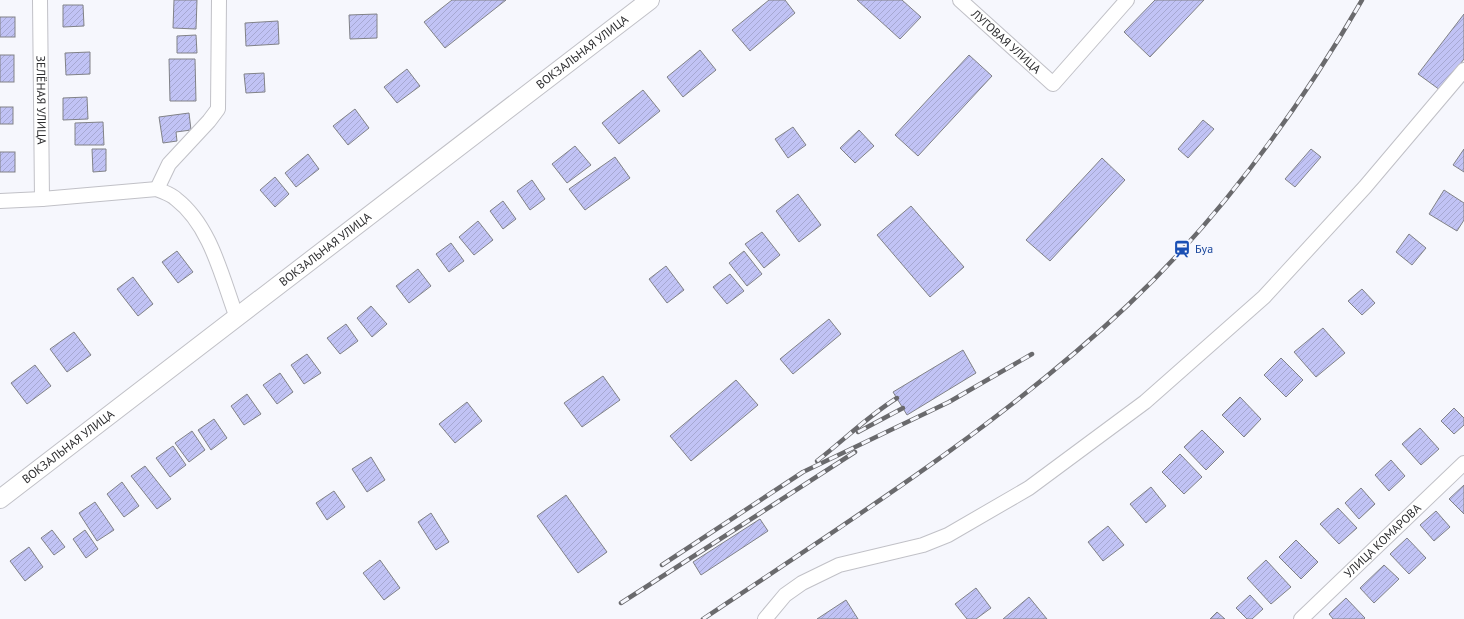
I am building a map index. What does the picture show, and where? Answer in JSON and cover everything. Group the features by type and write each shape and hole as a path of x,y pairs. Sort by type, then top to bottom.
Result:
{"street":[{"name":"ЗЕЛЁНАЯ УЛИЦА","path":"40,0 42,199"},
{"path":"157,189 169,164 209,121 218,109 219,0"},
{"name":"ВОКЗАЛЬНАЯ УЛИЦА","path":"0,499 650,0"},
{"name":"ЛУГОВАЯ УЛИЦА","path":"960,0 1053,84 1127,0"},
{"path":"765,619 785,595 802,583 838,565 923,545 948,535 1029,488 1145,402 1264,297 1365,188 1464,70"},
{"path":"0,200 42,199 157,189 175,197 190,211 211,245 237,318"},
{"name":"УЛИЦА КОМАРОВА","path":"1301,619 1464,463"}],"building":[{"path":"174,0 197,0 196,29 173,28"},
{"path":"452,0 506,0 445,48 424,22"},
{"path":"769,0 785,0 795,13 750,51 732,30"},
{"path":"857,0 902,0 921,17 900,39"},
{"path":"1155,0 1204,0 1150,57 1124,32"},
{"path":"63,5 83,5 84,26 63,27"},
{"path":"377,14 377,38 350,39 349,15"},
{"path":"1464,14 1464,59 1440,90 1418,74"},
{"path":"0,17 15,17 15,37 0,37"},
{"path":"278,21 279,44 246,46 245,23"},
{"path":"196,35 197,53 177,53 177,36"},
{"path":"700,50 716,70 683,97 667,77"},
{"path":"90,52 90,74 66,75 65,53"},
{"path":"0,55 14,55 14,82 0,82"},
{"path":"969,55 992,76 918,156 895,135"},
{"path":"169,59 195,59 196,101 170,101"},
{"path":"407,69 420,86 397,103 384,87"},
{"path":"264,73 265,92 246,93 244,74"},
{"path":"643,90 660,111 619,144 602,123"},
{"path":"87,97 88,119 63,120 63,98"},
{"path":"0,107 13,107 13,124 0,124"},
{"path":"355,109 369,128 348,145 333,126"},
{"path":"189,113 191,130 176,132 177,141 163,143 159,117"},
{"path":"1203,120 1214,129 1188,158 1178,149"},
{"path":"103,122 104,145 75,145 75,123"},
{"path":"793,127 806,145 788,158 775,139"},
{"path":"859,130 874,146 855,163 840,148"},
{"path":"575,146 591,165 567,183 552,164"},
{"path":"92,149 106,149 106,171 93,172"},
{"path":"1311,149 1321,157 1295,187 1285,179"},
{"path":"1464,149 1464,172 1453,165"},
{"path":"0,152 15,152 15,172 0,172"},
{"path":"308,154 319,169 296,187 285,173"},
{"path":"615,157 630,178 585,210 569,189"},
{"path":"1102,158 1125,180 1050,261 1026,240"},
{"path":"275,177 289,194 275,207 260,190"},
{"path":"532,180 545,199 530,210 517,191"},
{"path":"1444,190 1464,203 1464,220 1457,231 1429,214"},
{"path":"798,194 821,225 799,242 776,211"},
{"path":"503,201 516,219 503,229 490,211"},
{"path":"911,206 964,267 930,297 877,235"},
{"path":"478,221 493,240 474,255 459,237"},
{"path":"762,232 780,255 764,268 745,244"},
{"path":"1409,234 1426,248 1412,265 1396,252"},
{"path":"451,243 464,261 449,272 436,254"},
{"path":"177,251 193,272 178,283 162,262"},
{"path":"744,251 762,274 747,286 729,263"},
{"path":"666,266 684,290 667,303 649,279"},
{"path":"418,269 431,286 409,303 396,286"},
{"path":"730,274 744,291 727,304 713,287"},
{"path":"133,277 153,304 138,316 117,289"},
{"path":"1362,289 1375,303 1362,315 1348,301"},
{"path":"371,306 387,324 372,337 357,318"},
{"path":"829,319 841,334 793,374 780,359"},
{"path":"346,324 358,341 340,354 327,338"},
{"path":"1323,328 1345,353 1316,377 1294,352"},
{"path":"74,332 91,355 67,372 50,349"},
{"path":"963,350 976,373 907,415 893,392"},
{"path":"307,354 321,373 304,384 291,365"},
{"path":"1281,358 1303,380 1286,397 1264,375"},
{"path":"35,365 51,386 27,404 11,383"},
{"path":"280,373 293,392 277,404 263,385"},
{"path":"603,376 620,400 582,427 564,403"},
{"path":"736,380 758,405 691,461 670,436"},
{"path":"247,394 261,414 244,425 231,406"},
{"path":"1240,397 1261,419 1244,437 1222,415"},
{"path":"467,402 482,421 455,443 439,424"},
{"path":"1454,408 1464,418 1464,425 1454,434 1441,421"},
{"path":"214,419 227,438 211,450 198,430"},
{"path":"1420,428 1439,449 1421,465 1402,444"},
{"path":"1202,430 1224,452 1206,470 1184,447"},
{"path":"192,431 205,450 189,462 175,443"},
{"path":"173,446 186,465 170,477 156,458"},
{"path":"1180,454 1202,477 1184,494 1162,472"},
{"path":"371,457 385,480 367,492 352,469"},
{"path":"1391,460 1405,476 1389,491 1375,475"},
{"path":"145,466 171,499 157,509 131,476"},
{"path":"122,482 139,506 124,517 107,494"},
{"path":"1464,485 1464,514 1449,499"},
{"path":"1151,487 1166,506 1146,523 1130,504"},
{"path":"1361,488 1375,504 1359,519 1345,503"},
{"path":"334,491 345,507 327,520 316,503"},
{"path":"566,495 607,552 578,573 537,516"},
{"path":"95,502 114,530 97,541 79,513"},
{"path":"1338,508 1357,528 1339,544 1320,524"},
{"path":"1436,511 1450,527 1434,541 1420,525"},
{"path":"431,513 449,542 436,550 418,522"},
{"path":"760,519 768,531 701,575 693,562"},
{"path":"1108,526 1124,545 1103,561 1088,542"},
{"path":"52,530 65,547 54,555 41,538"},
{"path":"85,530 98,549 86,558 73,539"},
{"path":"1407,538 1426,558 1409,574 1390,554"},
{"path":"1296,540 1318,562 1301,579 1279,557"},
{"path":"29,547 43,567 25,581 10,561"},
{"path":"380,560 400,588 384,600 363,573"},
{"path":"1266,560 1291,587 1271,604 1247,578"},
{"path":"1384,565 1399,579 1374,603 1360,588"},
{"path":"976,588 991,608 976,619 967,619 955,604"},
{"path":"1250,595 1263,609 1252,619 1247,619 1236,608"},
{"path":"1029,597 1047,619 1003,619"},
{"path":"1346,598 1365,618 1364,619 1333,619 1329,614"},
{"path":"846,600 858,619 817,619"},
{"path":"1217,612 1225,619 1210,619"}],"railway":[{"path":"703,619 868,508 976,432 1079,349 1128,305 1195,236 1256,161 1312,81 1362,0"},
{"path":"662,565 803,472 949,402 1032,354"},
{"path":"817,461 866,420 897,398"},
{"path":"858,432 903,408"},
{"path":"621,603 855,452"}],"place":[{"name":"Буа","path":"1182,249"}]}
